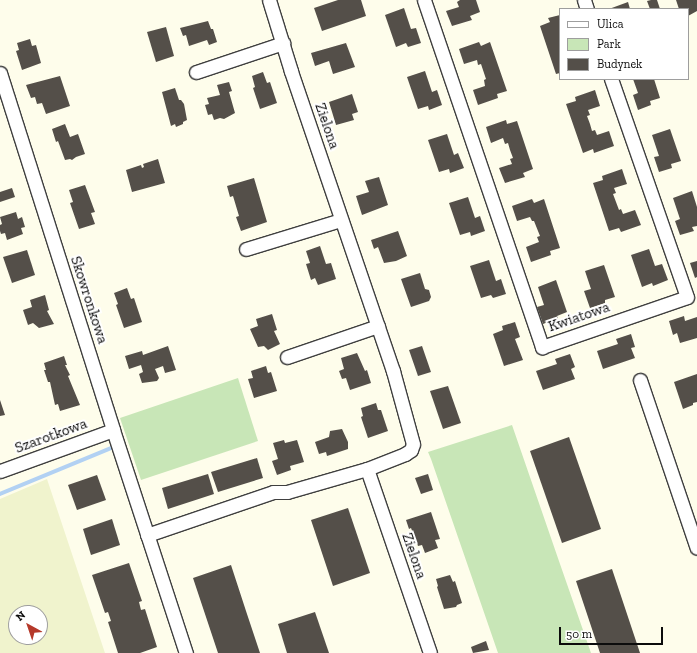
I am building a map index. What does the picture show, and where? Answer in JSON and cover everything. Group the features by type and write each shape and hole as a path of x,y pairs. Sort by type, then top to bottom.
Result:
{"street":[{"name":"Zielona","path":"147,535 273,492 287,492 367,468 405,454 411,450 413,444 393,371 341,220 269,0"},
{"name":"Kwiatowa","path":"424,0 542,347 686,297 611,80"},
{"path":"196,72 283,44"},
{"name":"Skowronkowa","path":"0,74 113,430 186,653"},
{"path":"246,249 341,220"},
{"path":"287,357 378,326"},
{"path":"640,380 697,548"},
{"name":"Szarotkowa","path":"0,471 113,430"},
{"name":"Zielona","path":"367,468 430,653"}],"green space":[{"path":"238,378 258,441 141,480 120,418"},
{"path":"512,425 591,653 498,653 428,452"},
{"path":"47,479 105,653 0,653 0,499"}],"building":[{"path":"338,0 361,0 366,16 322,31 314,8"},
{"path":"460,0 476,0 480,12 470,16 472,20 452,26 446,11 459,7 457,2"},
{"path":"657,0 660,8 650,8 647,1"},
{"path":"676,0 697,0 697,11 689,15 689,8 679,8"},
{"path":"628,2 630,8 612,8"},
{"path":"404,8 411,29 416,28 421,43 408,47 406,43 396,47 385,15"},
{"path":"559,15 559,73 556,74 540,26 550,22 548,18"},
{"path":"208,21 211,29 213,29 217,42 209,45 207,40 189,46 186,35 183,36 180,28"},
{"path":"166,27 174,56 156,62 147,32"},
{"path":"30,39 32,46 36,45 41,63 22,70 16,51 19,50 17,43"},
{"path":"479,42 481,46 490,42 507,91 497,94 498,98 478,105 473,90 485,86 484,80 486,79 481,64 478,65 477,60 464,64 459,49"},
{"path":"346,43 355,67 333,74 329,61 315,66 311,53"},
{"path":"425,71 432,92 437,90 442,105 429,110 428,106 418,109 407,77"},
{"path":"263,72 267,83 270,82 277,103 260,109 253,88 255,87 252,76"},
{"path":"60,76 70,106 46,114 42,103 37,104 35,97 31,98 26,85"},
{"path":"633,80 654,80 660,98 650,101 651,105 638,110 633,95 638,93"},
{"path":"229,82 232,91 229,92 235,113 224,119 220,118 214,120 212,114 208,115 205,105 209,104 207,98 220,95 217,85"},
{"path":"175,88 179,100 181,100 184,104 187,120 183,122 183,124 176,127 175,124 171,126 162,92"},
{"path":"595,90 600,106 588,110 590,115 587,116 592,131 595,130 597,135 609,131 614,146 594,153 593,149 583,153 566,104 576,101 575,97"},
{"path":"352,94 358,112 352,114 354,120 336,125 329,102"},
{"path":"506,120 507,124 517,121 533,169 523,173 525,177 505,183 499,168 512,164 510,159 513,158 508,143 505,144 503,138 491,143 486,127"},
{"path":"65,124 70,137 78,134 85,154 72,160 65,160 58,141 56,142 52,129"},
{"path":"670,129 681,161 671,164 672,168 659,172 654,157 659,156 652,135"},
{"path":"447,134 454,155 458,153 464,168 450,173 449,169 439,172 428,140"},
{"path":"158,159 165,183 132,192 126,170 141,165 142,168 144,167 143,164"},
{"path":"622,169 627,184 614,188 616,193 613,194 619,210 621,209 623,214 635,210 641,225 621,232 619,228 609,231 593,183 603,180 602,176"},
{"path":"379,177 388,205 362,215 356,196 369,192 365,181"},
{"path":"254,178 267,222 241,231 236,217 239,216 233,196 230,197 227,186"},
{"path":"85,185 95,212 91,213 95,224 79,229 70,203 73,202 69,190"},
{"path":"12,188 15,197 0,202 0,192"},
{"path":"692,191 697,207 697,226 692,227 694,231 680,235 675,221 680,219 673,198"},
{"path":"468,197 475,218 480,216 485,231 471,236 470,232 460,235 449,203"},
{"path":"532,199 534,203 544,199 560,248 550,251 551,255 531,262 526,247 539,242 537,237 540,236 534,221 532,221 530,217 517,221 512,206"},
{"path":"16,212 18,219 22,217 25,227 21,228 23,234 7,240 5,233 1,234 0,231 0,225 2,224 0,217"},
{"path":"398,231 407,256 396,261 384,263 378,247 374,249 371,240"},
{"path":"320,246 326,264 331,263 336,279 318,285 315,278 311,280 306,264 310,263 306,251"},
{"path":"649,249 655,266 662,264 668,280 653,286 652,283 642,287 631,255"},
{"path":"27,250 35,275 12,283 3,257"},
{"path":"489,260 496,281 501,279 506,294 493,298 491,295 481,298 470,266"},
{"path":"697,261 697,277 695,278 690,263"},
{"path":"604,265 615,297 605,300 605,303 590,308 584,291 591,289 585,271"},
{"path":"420,273 425,289 429,290 431,297 429,301 411,307 401,279"},
{"path":"556,280 567,312 557,316 558,318 543,324 537,307 544,305 538,287"},
{"path":"127,288 131,299 134,298 142,322 124,328 116,305 118,304 114,293"},
{"path":"45,295 49,310 47,311 54,324 39,328 33,323 28,325 23,310 32,307 30,300"},
{"path":"272,314 277,330 274,331 280,344 268,350 264,346 258,347 250,329 258,326 256,319"},
{"path":"684,316 685,321 697,317 697,338 680,343 677,333 673,335 669,321"},
{"path":"515,322 520,337 515,339 523,360 504,366 493,334 503,330 502,326"},
{"path":"631,334 635,347 631,348 635,358 603,369 597,351 618,344 616,339"},
{"path":"168,346 176,370 165,373 163,366 155,369 159,378 157,381 142,383 139,374 143,372 141,365 129,369 125,356 142,351 143,355"},
{"path":"422,346 431,372 418,376 409,350"},
{"path":"357,353 365,371 367,370 371,383 350,390 346,378 342,379 339,371 344,369 341,358"},
{"path":"570,354 575,367 571,369 575,379 543,390 536,371 557,364 555,359"},
{"path":"64,356 67,365 65,365 70,375 68,376 80,405 60,411 58,404 55,405 50,382 48,382 44,370 46,370 44,363"},
{"path":"266,366 268,373 271,372 277,391 254,398 248,379 253,378 251,371"},
{"path":"697,374 697,402 683,409 674,382"},
{"path":"448,386 461,423 443,429 430,391"},
{"path":"0,400 5,415 0,416"},
{"path":"376,403 378,410 381,410 388,431 368,438 361,417 363,416 361,408"},
{"path":"342,429 348,442 348,449 327,456 326,452 319,454 315,442 329,437 330,431"},
{"path":"569,437 601,529 562,543 530,451"},
{"path":"284,440 285,443 297,440 304,462 290,466 291,470 277,475 272,461 278,459 273,443"},
{"path":"257,458 263,478 218,492 211,472"},
{"path":"208,474 214,494 168,509 162,488"},
{"path":"428,474 433,490 421,494 415,478"},
{"path":"97,475 106,500 77,510 68,485"},
{"path":"348,508 370,573 333,586 311,520"},
{"path":"431,512 440,539 435,540 438,548 425,553 422,545 418,546 406,520"},
{"path":"112,519 120,545 91,555 83,529"},
{"path":"129,563 142,601 139,602 141,610 145,609 157,647 140,653 118,653 108,622 111,621 108,612 105,613 92,575"},
{"path":"231,565 260,653 218,653 193,578"},
{"path":"612,569 640,653 600,653 576,581"},
{"path":"450,575 453,582 455,581 462,603 456,607 444,609 436,579"},
{"path":"315,612 329,653 287,653 278,624"},
{"path":"486,641 489,650 473,653 471,647"}],"waterway":[{"path":"0,494 111,448"}]}
